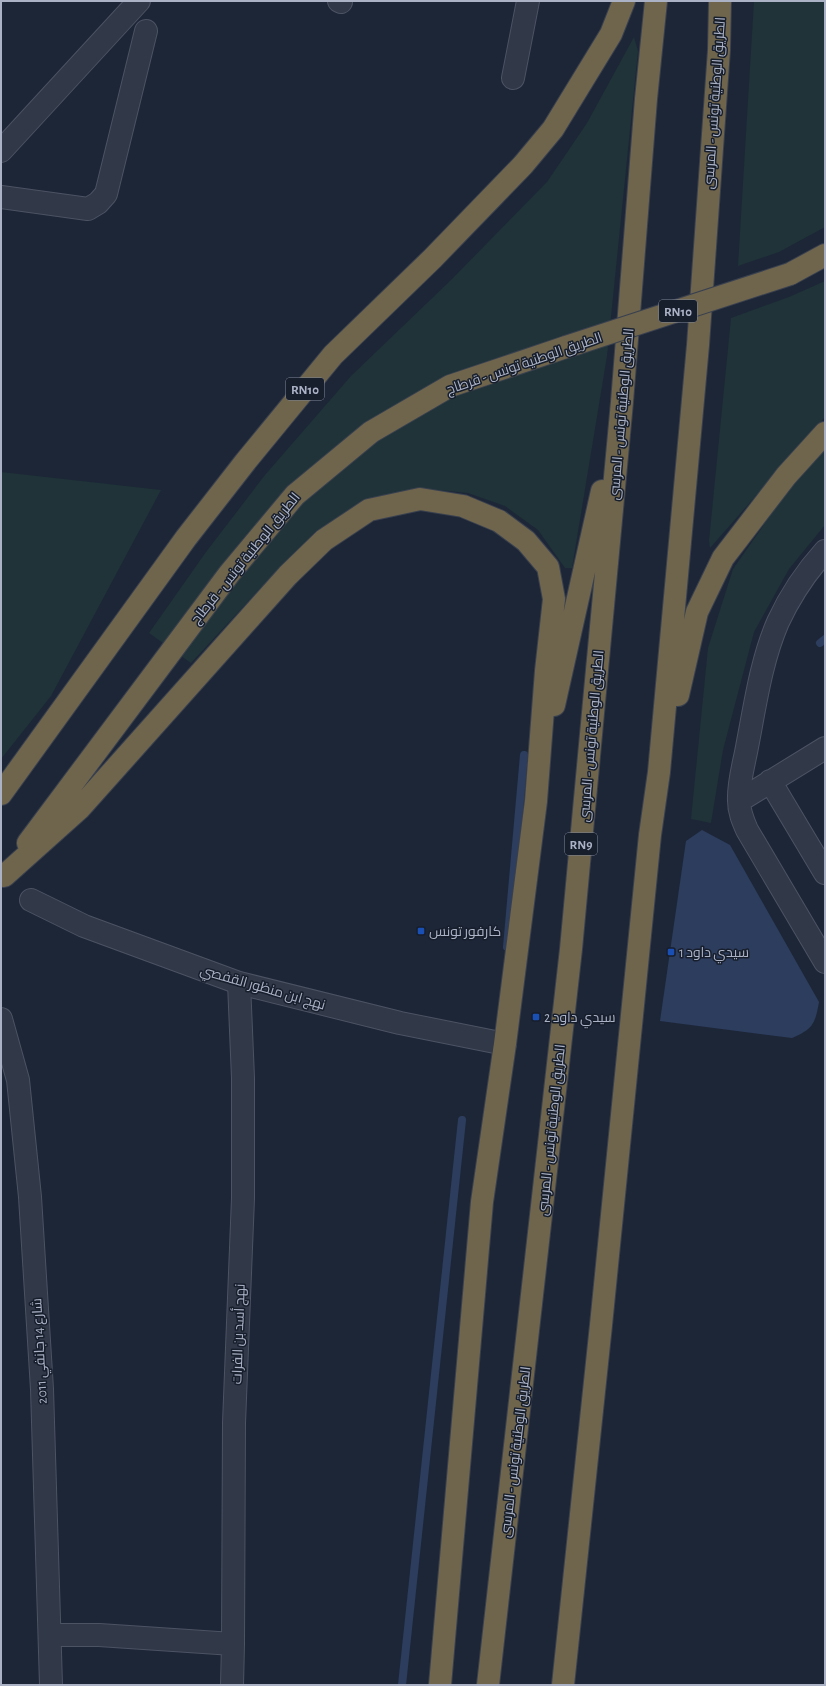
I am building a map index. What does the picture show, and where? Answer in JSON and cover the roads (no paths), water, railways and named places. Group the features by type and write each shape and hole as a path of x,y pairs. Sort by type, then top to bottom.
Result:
{"highway":[{"name":"RN10","path":"1,794 186,538 246,461 333,355 481,209 523,165 553,129 611,34 624,1"},
{"name":"الطريق الوطنية تونس - المرسى","path":"488,1685 571,949 622,402 646,99 656,1"},
{"name":"الطريق الوطنية تونس - المرسى","path":"563,1685 650,835 659,772 698,345 718,58 720,1"},
{"name":"الطريق الوطنية تونس - قرطاج","path":"3,878 66,790 229,574 295,494 371,432 450,386 790,274 825,255"},
{"path":"539,773 622,402"},
{"path":"659,772 697,612 723,558 786,476 825,433"},
{"path":"3,878 80,808 288,575 324,540 369,510 420,499 463,506 499,521 526,542 548,567 554,599 546,671 539,773 505,1044 482,1202 440,1685"}],"street":[{"path":"1,151 139,1"},
{"path":"513,78 528,1"},
{"path":"1,197 88,209 98,203 106,194 146,31"},
{"path":"825,551 803,579 790,600 778,623 767,652 752,722 739,801 742,819 747,830 825,962"},
{"path":"739,801 825,748"},
{"path":"770,781 825,873"},
{"name":"نهج ابن منظور القفصي","path":"31,900 84,926 239,983 400,1024 505,1044"},
{"name":"نهج أسد بن الفرات","path":"232,1685 234,1644 234,1423 243,1198 243,1078 239,983"},
{"name":"شارع 14 جانفي 2011","path":"1,1019 18,1080 30,1197 42,1389 51,1635 51,1685"},
{"path":"51,1635 99,1635 234,1644"}],"water":[{"path":"702,830 730,845 819,1002 814,1021 805,1032 792,1038 660,1021 686,841"}],"waterway":[{"path":"820,643 825,639"},
{"path":"507,947 524,755"},
{"path":"402,1685 462,1120"}],"place":[{"name":"كارفور تونس","path":"421,931"},
{"name":"سيدي داود 1","path":"671,952"},
{"name":"سيدي داود 2","path":"536,1017"}]}
